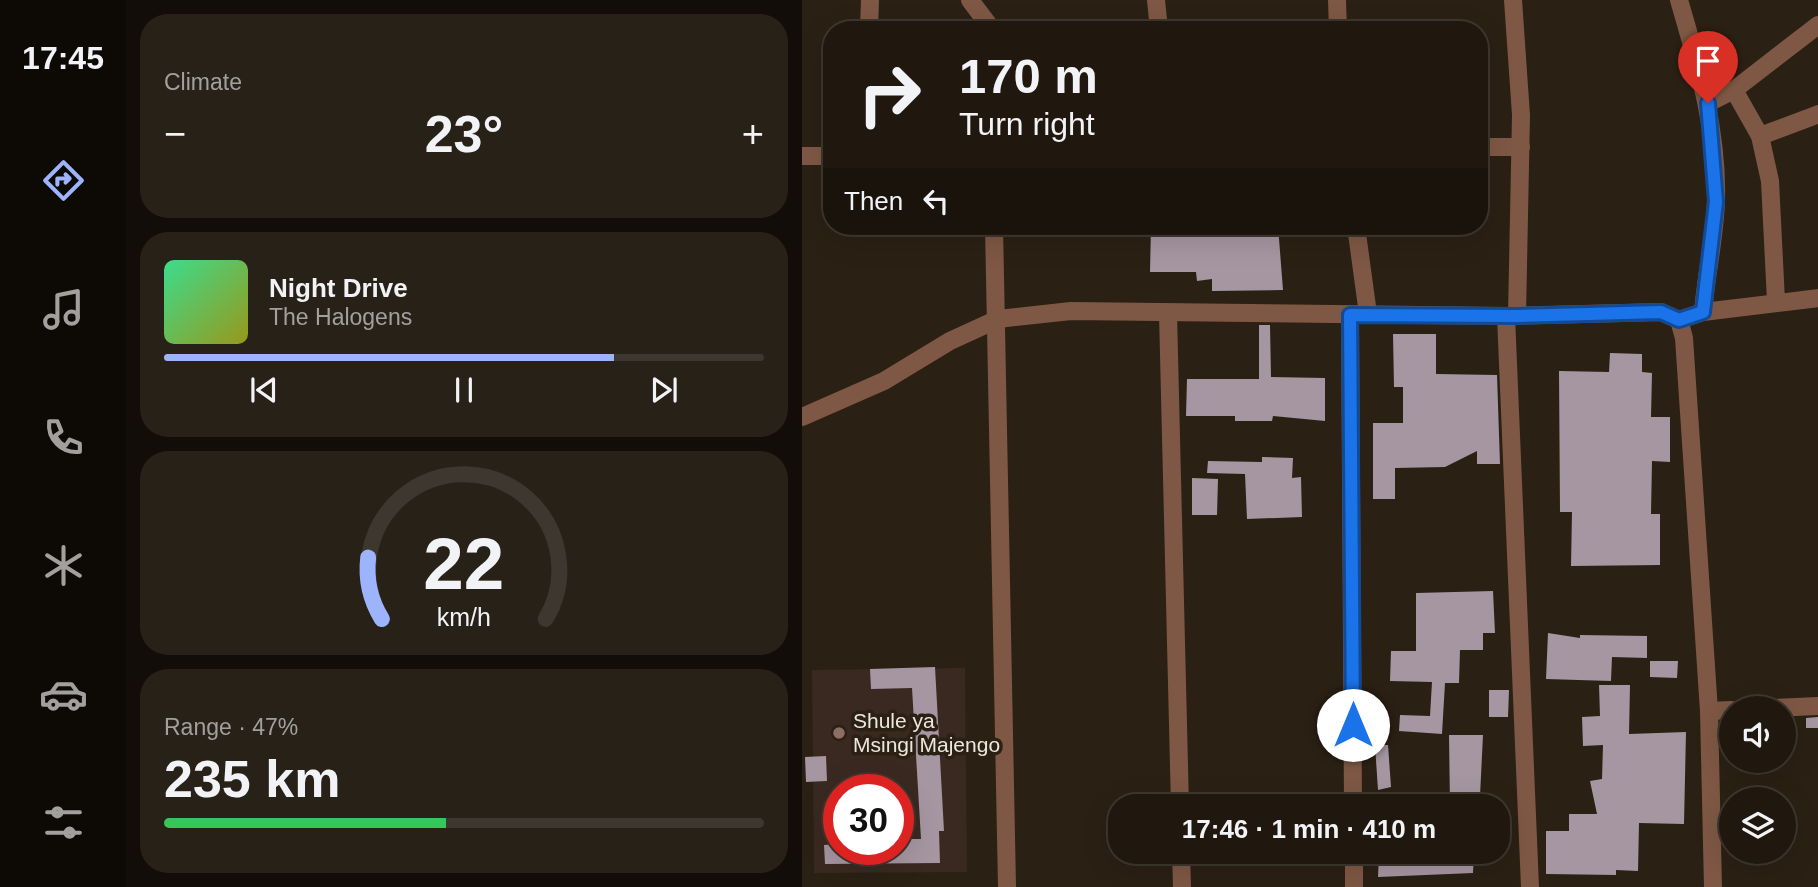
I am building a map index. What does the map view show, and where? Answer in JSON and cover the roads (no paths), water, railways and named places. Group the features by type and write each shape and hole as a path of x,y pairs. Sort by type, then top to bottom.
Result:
{"street":[{"path":"869,21 870,0"},
{"path":"970,0 984,21"},
{"path":"988,0 988,21"},
{"path":"1157,0 1158,21"},
{"path":"1337,0 1338,21"},
{"path":"1513,0 1519,60 1521,147 1511,316 1530,887"},
{"path":"1679,0 1708,103 1716,202 1703,312"},
{"path":"1708,103 1734,90 1818,26"},
{"path":"1734,90 1760,136 1770,181 1776,301"},
{"path":"1760,136 1819,114"},
{"path":"1488,146 1521,147"},
{"path":"802,156 823,156"},
{"path":"994,235 999,319 1007,887"},
{"path":"1353,794 1359,315 1356,235"},
{"path":"802,417 884,381 950,341 999,319 1071,311 1511,316 1661,312 1679,320 1703,312 1776,301 1819,298"},
{"path":"1168,313 1180,794"},
{"path":"1679,320 1684,338 1708,711 1713,887"},
{"path":"1796,707 1819,706"},
{"path":"1708,711 1719,711"},
{"path":"1181,864 1182,887"},
{"path":"1354,864 1354,887"}],"place":[{"name":"Shule ya Msingi Majengo","path":"839,733"}]}
